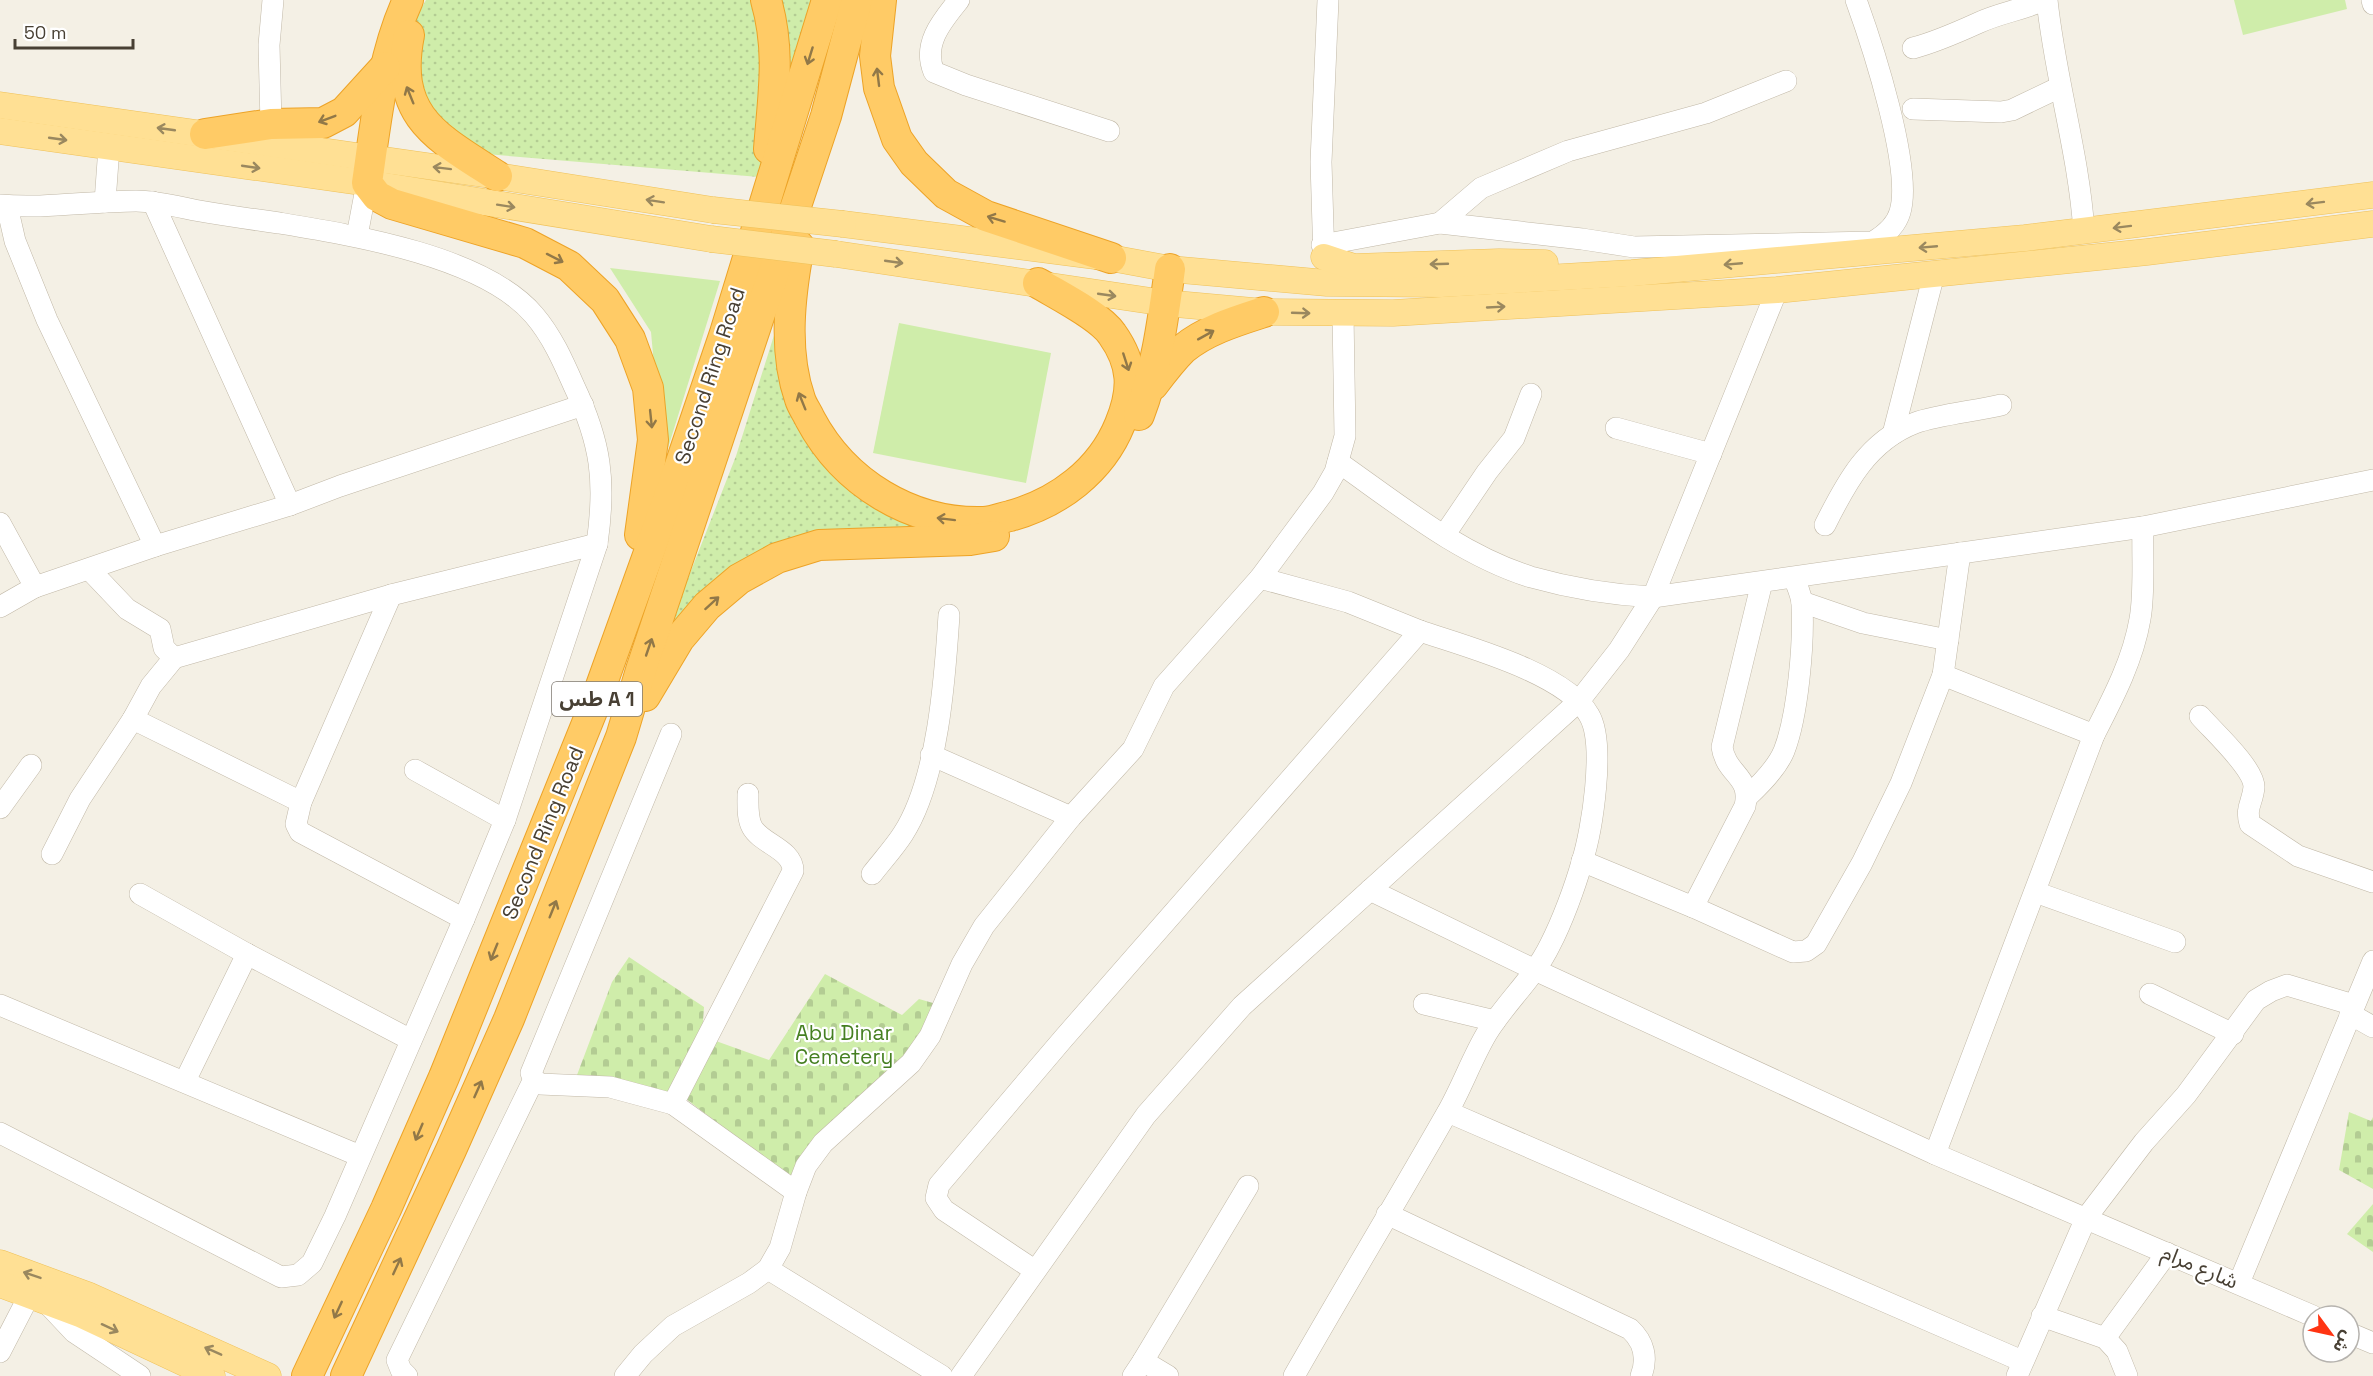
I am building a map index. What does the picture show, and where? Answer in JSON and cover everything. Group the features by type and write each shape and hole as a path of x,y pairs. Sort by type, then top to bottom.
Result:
{"highway":[{"path":"408,0 396,25 385,67 369,171 377,196 392,204 525,243 569,266 605,300 630,339 648,388 653,440 642,529 610,627 592,711"},
{"path":"423,0 410,30 405,56 405,84 413,105 426,125 440,138 497,176"},
{"path":"757,230 758,207 768,152 776,55 773,24 766,0"},
{"name":"Second Ring Road","path":"307,1376 386,1209 439,1087 592,711 725,333 827,0"},
{"name":"Second Ring Road","path":"346,1376 509,1019 621,737 641,670 826,116 857,0"},
{"path":"881,0 875,56 879,88 897,139 914,163 946,194 986,216 1111,258"},
{"path":"205,134 270,124 323,123 344,112 385,67"},
{"path":"826,116 793,275 790,314 791,353 800,399 821,440 846,468 876,492 909,510 940,519 986,523 1029,511 1066,493 1096,463 1117,432 1127,406 1131,384 1126,358 1111,332 1086,312 1038,283"},
{"path":"621,737 679,639 707,606 740,579 777,558 819,545 970,540 1019,531 1069,506 1107,471 1134,428 1149,390 1166,303 1170,269"},
{"path":"1149,390 1183,349 1219,328 1264,312"}],"main road":[{"path":"0,105 205,134 369,171 711,239 836,254 1166,303 1264,312 1393,313 1777,290 2147,252 2373,224"},
{"path":"0,131 109,147 369,171 497,176 713,210 1111,258 1170,269 1327,284 1441,284 1601,275 2084,232 2373,195"},
{"path":"2025,238 2026,264"},
{"path":"1323,251 1354,267 1499,262 1559,263 1601,275"},
{"path":"0,1263 90,1296 267,1375"},
{"path":"0,1284 37,1297 212,1376"}],"street":[{"path":"270,124 269,45 273,0"},
{"path":"959,0 934,35 930,45 930,64 934,72 966,85 1109,131"},
{"path":"1327,284 1323,251 1321,162 1328,0"},
{"path":"1323,251 1440,223 1582,239 1634,248 1873,242 1886,233 1896,220 1902,204 1902,185 1893,126 1856,0"},
{"path":"1913,48 2045,0 2082,196 2084,232"},
{"path":"1440,223 1481,188 1568,152 1706,113 1786,81"},
{"path":"1913,109 2001,112 2060,87"},
{"path":"105,202 109,147"},
{"path":"357,236 369,171"},
{"path":"153,202 290,505"},
{"path":"0,1133 281,1277 298,1275 312,1263 335,1216 505,820 597,544 601,516 602,474 595,436 584,405 556,345 534,314 507,291 468,271 411,250 357,236 153,202 3,205 47,320 155,546"},
{"path":"1893,434 1934,274"},
{"path":"961,1376 1146,1115 1242,1006 1579,701 1619,650 1653,597 1777,290"},
{"path":"625,1376 643,1354 673,1326 749,1283 768,1269 780,1248 806,1166 822,1143 911,1062 930,1036 962,964 984,926 1071,816 1133,749 1164,686 1260,578 1323,493 1343,448 1346,424 1343,314"},
{"path":"1445,534 1487,472 1514,438 1531,394"},
{"path":"0,606 35,587 155,546 290,505 340,486 584,405"},
{"path":"1825,525 1844,486 1862,460 1893,434 1916,423 2001,405"},
{"path":"1616,428 1711,454"},
{"path":"1338,462 1445,534 1495,562 1531,576 1584,588 1628,596 1653,597 2143,527 2373,480"},
{"path":"0,523 35,587"},
{"path":"1935,1154 2094,735 2119,683 2140,618 2143,527"},
{"path":"52,854 80,799 133,719 151,686 174,658 391,595 597,544"},
{"path":"1582,861 1793,952 1806,951 1816,944 1862,863 1901,783 1943,675 1960,553"},
{"path":"89,569 127,609 160,629 164,648 174,658"},
{"path":"1260,578 1348,602 1419,631 1507,661 1552,682 1579,701 1590,716 1598,739 1596,785 1582,861 1550,945 1535,970 1495,1021 1479,1047 1448,1112 1293,1376"},
{"path":"1747,797 1761,783 1784,752 1800,666 1802,602 1794,578"},
{"path":"1693,907 1745,806 1747,797 1744,784 1724,760 1722,747 1762,582"},
{"path":"391,595 301,802 296,824 300,832 464,919"},
{"path":"1802,602 1863,623 1948,640"},
{"path":"872,874 904,833 921,795 944,687 949,615"},
{"path":"1034,1270 944,1210 936,1198 939,1185 1419,631"},
{"path":"1943,675 2094,735"},
{"path":"2200,716 2248,771 2254,786 2247,813 2250,824 2298,856 2373,882"},
{"path":"133,719 301,802"},
{"path":"671,734 531,1073 540,1084 610,1087 673,1104 796,1192"},
{"path":"931,755 1071,816"},
{"path":"0,808 31,765"},
{"path":"415,770 505,820"},
{"path":"673,1104 793,871 793,864 788,857 758,835 752,827 749,819 748,794"},
{"name":"شارع مرام","path":"1370,890 1535,970 1935,1154 2301,1311"},
{"path":"2035,892 2175,942"},
{"path":"140,894 247,954 411,1040"},
{"path":"185,1081 247,954"},
{"path":"2239,1283 2373,961"},
{"path":"1448,1112 2020,1368 2086,1218 2144,1142 2186,1095 2256,1000 2287,985 2352,1010 2373,1027"},
{"path":"2150,994 2233,1034"},
{"path":"1424,1004 1495,1021"},
{"path":"0,1005 360,1156"},
{"path":"407,1376 401,1370 397,1360 534,1079"},
{"path":"1168,1376 1138,1368 1248,1186"},
{"path":"1387,1214 1630,1329 1636,1334 1644,1350 1644,1367 1641,1376"},
{"path":"2105,1338 2167,1253"},
{"path":"768,1269 942,1376"},
{"path":"0,1352 37,1297 74,1332 140,1376"},
{"path":"2042,1316 2105,1338 2116,1351 2127,1376"}],"green space":[{"path":"426,0 826,0 759,177 461,152 440,138 405,56 412,25"},
{"path":"2234,0 2345,0 2347,9 2243,35"},
{"path":"610,268 720,281 663,464 651,332"},
{"path":"793,275 800,399 880,494 1008,525 777,558 647,683 736,456"},
{"path":"899,323 1051,353 1026,483 873,453"},
{"name":"Abu Dinar Cemetery","path":"629,957 704,1007 702,1036 769,1060 825,974 902,1015 919,999 940,1005 925,1033 789,1179 685,1098 577,1075 612,982"},
{"path":"2349,1112 2371,1121 2373,1117 2373,1189 2339,1170"},
{"path":"2373,1204 2373,1252 2347,1234"}]}
